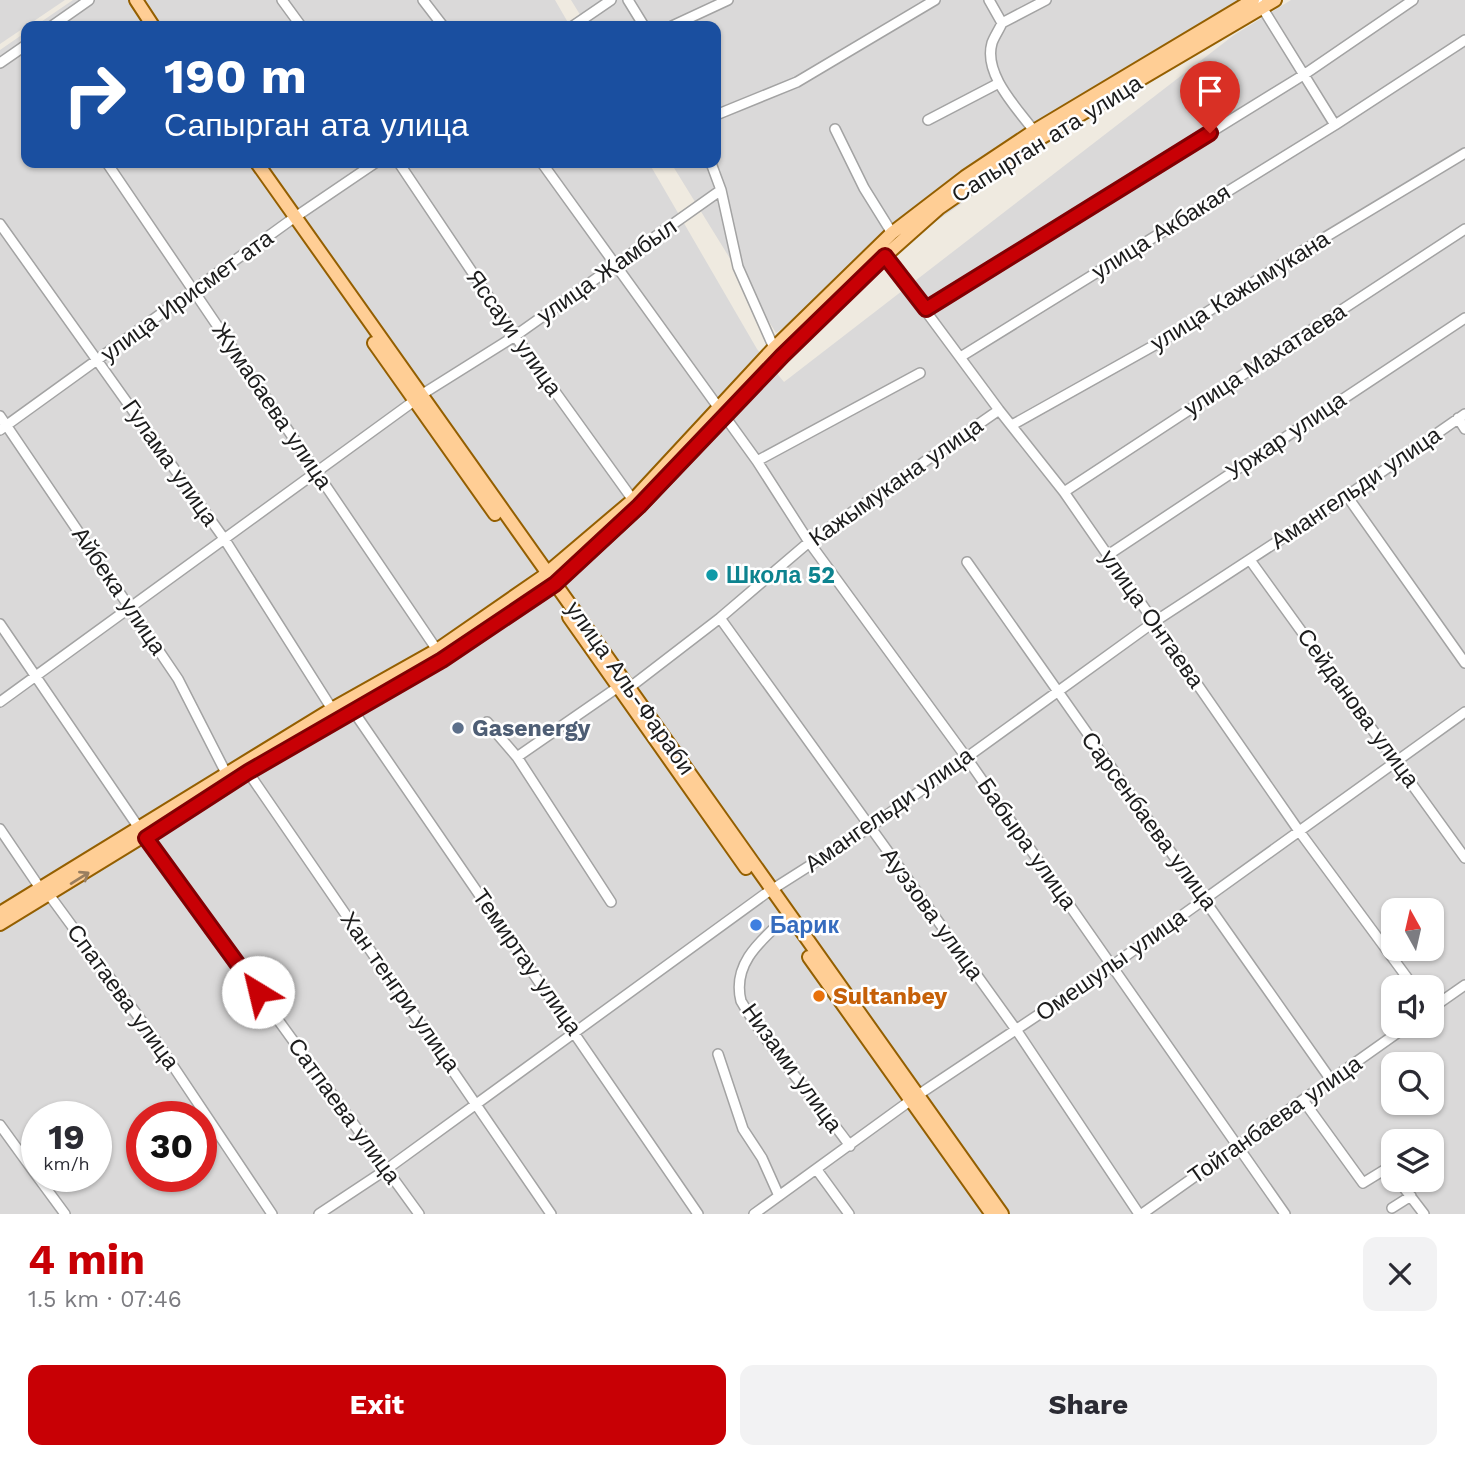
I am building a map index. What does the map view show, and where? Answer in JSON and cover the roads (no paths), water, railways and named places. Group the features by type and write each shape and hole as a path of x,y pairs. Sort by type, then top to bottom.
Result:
{"main road":[{"path":"136,0 150,21"},
{"path":"146,0 160,21"},
{"name":"Сапырган ата улица","path":"0,924 45,892 142,833 442,660 548,581 639,506 774,348 892,233 965,177 1034,131 1257,3 1275,0"},
{"name":"Сапырган ата улица","path":"142,833 226,773 437,650 548,581 885,256 939,208 1002,163 1257,3"},
{"name":"улица Аль-Фараби","path":"251,168 291,219 624,685 914,1098 992,1214"},
{"name":"улица Аль-Фараби","path":"260,168 291,219"},
{"name":"Сапырган ата улица","path":"0,913 45,892"},
{"name":"улица Аль-Фараби","path":"769,892 783,920 1002,1214"}],"street":[{"path":"59,21 89,0"},
{"path":"282,0 297,21"},
{"path":"423,0 439,21"},
{"path":"580,21 611,0"},
{"path":"628,0 641,21"},
{"path":"683,21 728,0"},
{"path":"721,113 797,82 935,0"},
{"path":"989,0 1002,23"},
{"path":"1034,131 999,83 993,63 992,45 1002,23 1046,0"},
{"path":"926,309 1305,74 1413,0"},
{"path":"1257,3 1305,74 1335,125"},
{"name":"улица Акбакая","path":"962,356 1335,125 1465,40"},
{"path":"0,63 21,49"},
{"path":"928,120 999,83"},
{"path":"835,129 864,188 892,233"},
{"name":"улица Кажымукана","path":"1012,425 1162,341 1299,253 1465,153"},
{"name":"Жумабаева улица","path":"110,168 437,650"},
{"name":"улица Ирисмет ата","path":"3,428 196,291 291,219 368,168"},
{"name":"Яссауи улица","path":"402,168 515,336 633,500"},
{"name":"Бабыра улица","path":"546,168 720,414 757,461 809,542 966,757 1285,1214"},
{"path":"713,168 721,190 738,267 774,348"},
{"name":"улица Жамбыл","path":"0,702 418,398 515,336 721,190"},
{"name":"Гулама улица","path":"0,224 225,540 332,709"},
{"name":"улица Махатаева","path":"1064,492 1465,229"},
{"name":"улица Онтаева","path":"885,256 962,356 999,410 1064,492 1299,831 1405,975"},
{"name":"Уржар улица","path":"1108,555 1465,318"},
{"path":"757,461 920,373"},
{"name":"Кажымукана улица","path":"517,757 720,618 809,542 999,410"},
{"name":"Айбека улица","path":"0,416 3,428 130,606 178,679 226,773"},
{"path":"1462,416 1465,429"},
{"name":"Амангельди улица","path":"319,1214 387,1169 769,892 869,828 1154,622 1347,496 1462,416"},
{"path":"1347,496 1465,663"},
{"name":"Сейданова улица","path":"1250,560 1465,858"},
{"name":"Сарсенбаева улица","path":"967,562 1331,1080"},
{"name":"Ауэзова улица","path":"720,618 1017,1031 1140,1214"},
{"name":"Сатпаева улица","path":"0,624 142,833 419,1214"},
{"name":"Темиртау улица","path":"354,712 698,1214"},
{"name":"Омешулы улица","path":"754,1214 914,1098 1113,965 1465,712"},
{"path":"487,722 517,757 611,902"},
{"name":"Хан тенгри улица","path":"248,772 551,1214"},
{"name":"Спатаева улица","path":"0,829 157,1042 272,1214"},
{"name":"Низами улица","path":"783,920 748,954 742,969 739,991 741,1001 783,1063 821,1106 850,1146"},
{"path":"1444,1000 1465,985"},
{"name":"Тойганбаева улица","path":"1140,1214 1390,1038"},
{"path":"718,1054 743,1129 762,1158 779,1196"},
{"path":"1303,1100 1363,1183 1381,1172"},
{"path":"0,1125 21,1154"},
{"name":"Низами улица","path":"817,1170 849,1214"},
{"path":"49,1192 65,1214"},
{"path":"1408,1192 1424,1214"},
{"path":"1392,1208 1411,1196"}],"place":[{"name":"Школа 52","path":"712,575"},
{"name":"Gasenergy","path":"458,728"},
{"name":"Барик","path":"756,925"},
{"name":"Sultanbey","path":"819,996"}]}
